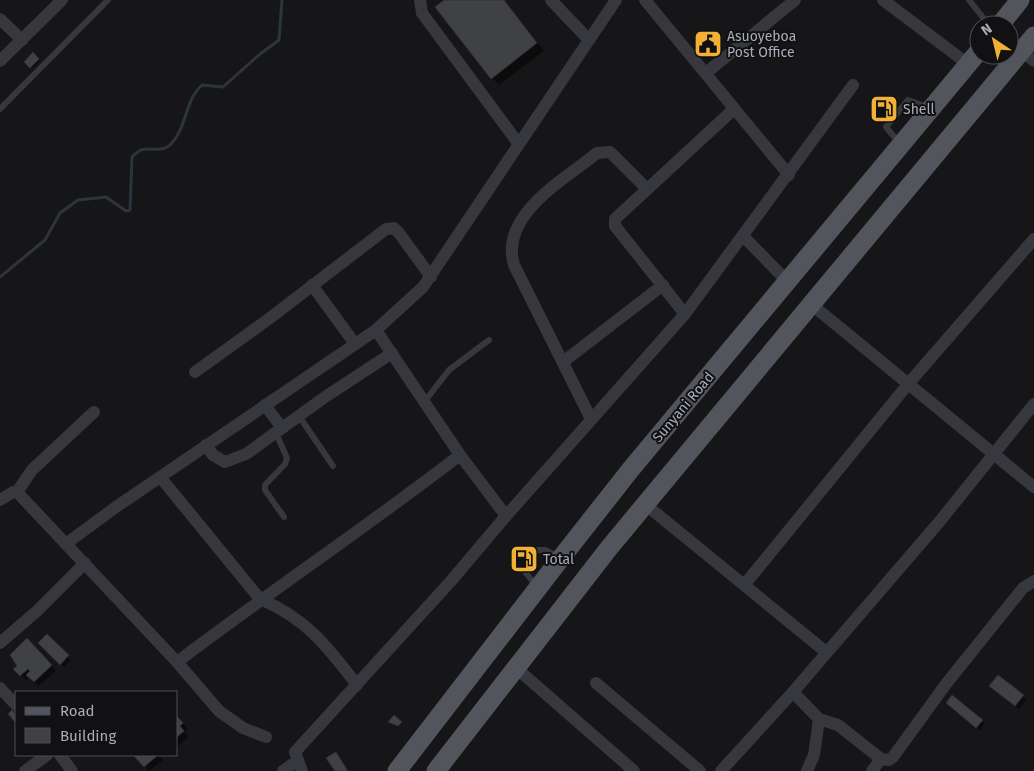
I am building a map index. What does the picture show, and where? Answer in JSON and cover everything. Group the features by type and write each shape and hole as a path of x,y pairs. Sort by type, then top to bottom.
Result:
{"main road":[{"path":"1008,15 1020,0"},
{"path":"436,771 609,548 812,304 1028,56 1034,36"},
{"name":"Sunyani Road","path":"397,771 560,558 969,63"}],"street":[{"path":"0,61 62,0"},
{"path":"420,0 422,13 518,143"},
{"path":"551,0 589,40"},
{"path":"68,543 116,507 376,330 423,287 518,143 616,0"},
{"path":"645,0 788,175"},
{"path":"706,73 795,0"},
{"path":"883,0 969,54"},
{"path":"0,19 22,40"},
{"path":"283,771 300,766 296,752 401,633 451,581 685,314 853,85"},
{"path":"685,314 615,226 614,222 618,214 734,109"},
{"path":"591,419 514,265 511,247 517,226 529,208 597,153 610,152 646,188"},
{"path":"195,372 270,318 386,229 394,228 399,233 431,276"},
{"path":"743,236 787,281"},
{"path":"745,584 909,383 1034,238"},
{"path":"312,285 355,344"},
{"path":"562,362 663,285"},
{"path":"812,304 1034,487"},
{"path":"376,330 460,455 506,516"},
{"path":"206,445 213,455 225,462 246,454 392,353"},
{"path":"721,771 793,692 940,521 1034,404"},
{"path":"265,405 279,430"},
{"path":"0,500 17,492 32,470 94,412"},
{"path":"177,662 260,599 399,502 460,455"},
{"path":"161,478 260,599 283,608 302,621 327,646 357,685"},
{"path":"17,492 68,543 219,710 243,728 266,737"},
{"path":"646,505 826,652"},
{"path":"0,643 37,611 85,564"},
{"path":"793,692 819,720 838,724 881,759 888,760 893,757 946,684 1023,588 1034,581"},
{"path":"516,667 634,771"},
{"path":"596,683 700,771"},
{"path":"0,688 15,704"},
{"path":"807,771 814,755 819,720"},
{"path":"25,771 46,756"},
{"path":"61,756 72,771"},
{"path":"872,771 881,759"}],"lane":[{"path":"0,109 108,0"},
{"path":"969,0 981,15"},
{"path":"425,402 449,370 488,340"},
{"path":"299,416 333,466"},
{"path":"279,430 288,458 285,464 265,485 266,490 284,517"}],"building":[{"path":"444,0 504,0 537,43 491,79 435,7"},
{"path":"33,52 39,59 30,68 24,62"},
{"path":"47,634 69,655 60,665 38,643"},
{"path":"27,638 52,665 34,682 26,675 30,671 28,669 20,676 13,669 17,666 10,655"},
{"path":"998,675 1024,695 1015,706 989,686"},
{"path":"952,695 983,720 976,728 946,703"},
{"path":"12,710 15,714 15,722 8,714"},
{"path":"394,715 402,722 398,726 388,722"},
{"path":"178,717 183,723 180,726 184,731 178,736"},
{"path":"336,752 348,771 335,771 326,758"},
{"path":"134,756 157,756 144,767"}],"waterway":[{"path":"0,277 45,240 60,213 78,200 106,197 126,211 130,210 132,157 141,150 168,147 180,130 192,98 202,85 223,87 279,40 282,0"}],"place":[{"name":"Asuoyeboa Post Office","path":"708,44"},
{"name":"Shell","path":"884,109"},
{"name":"Total","path":"524,559"}]}
